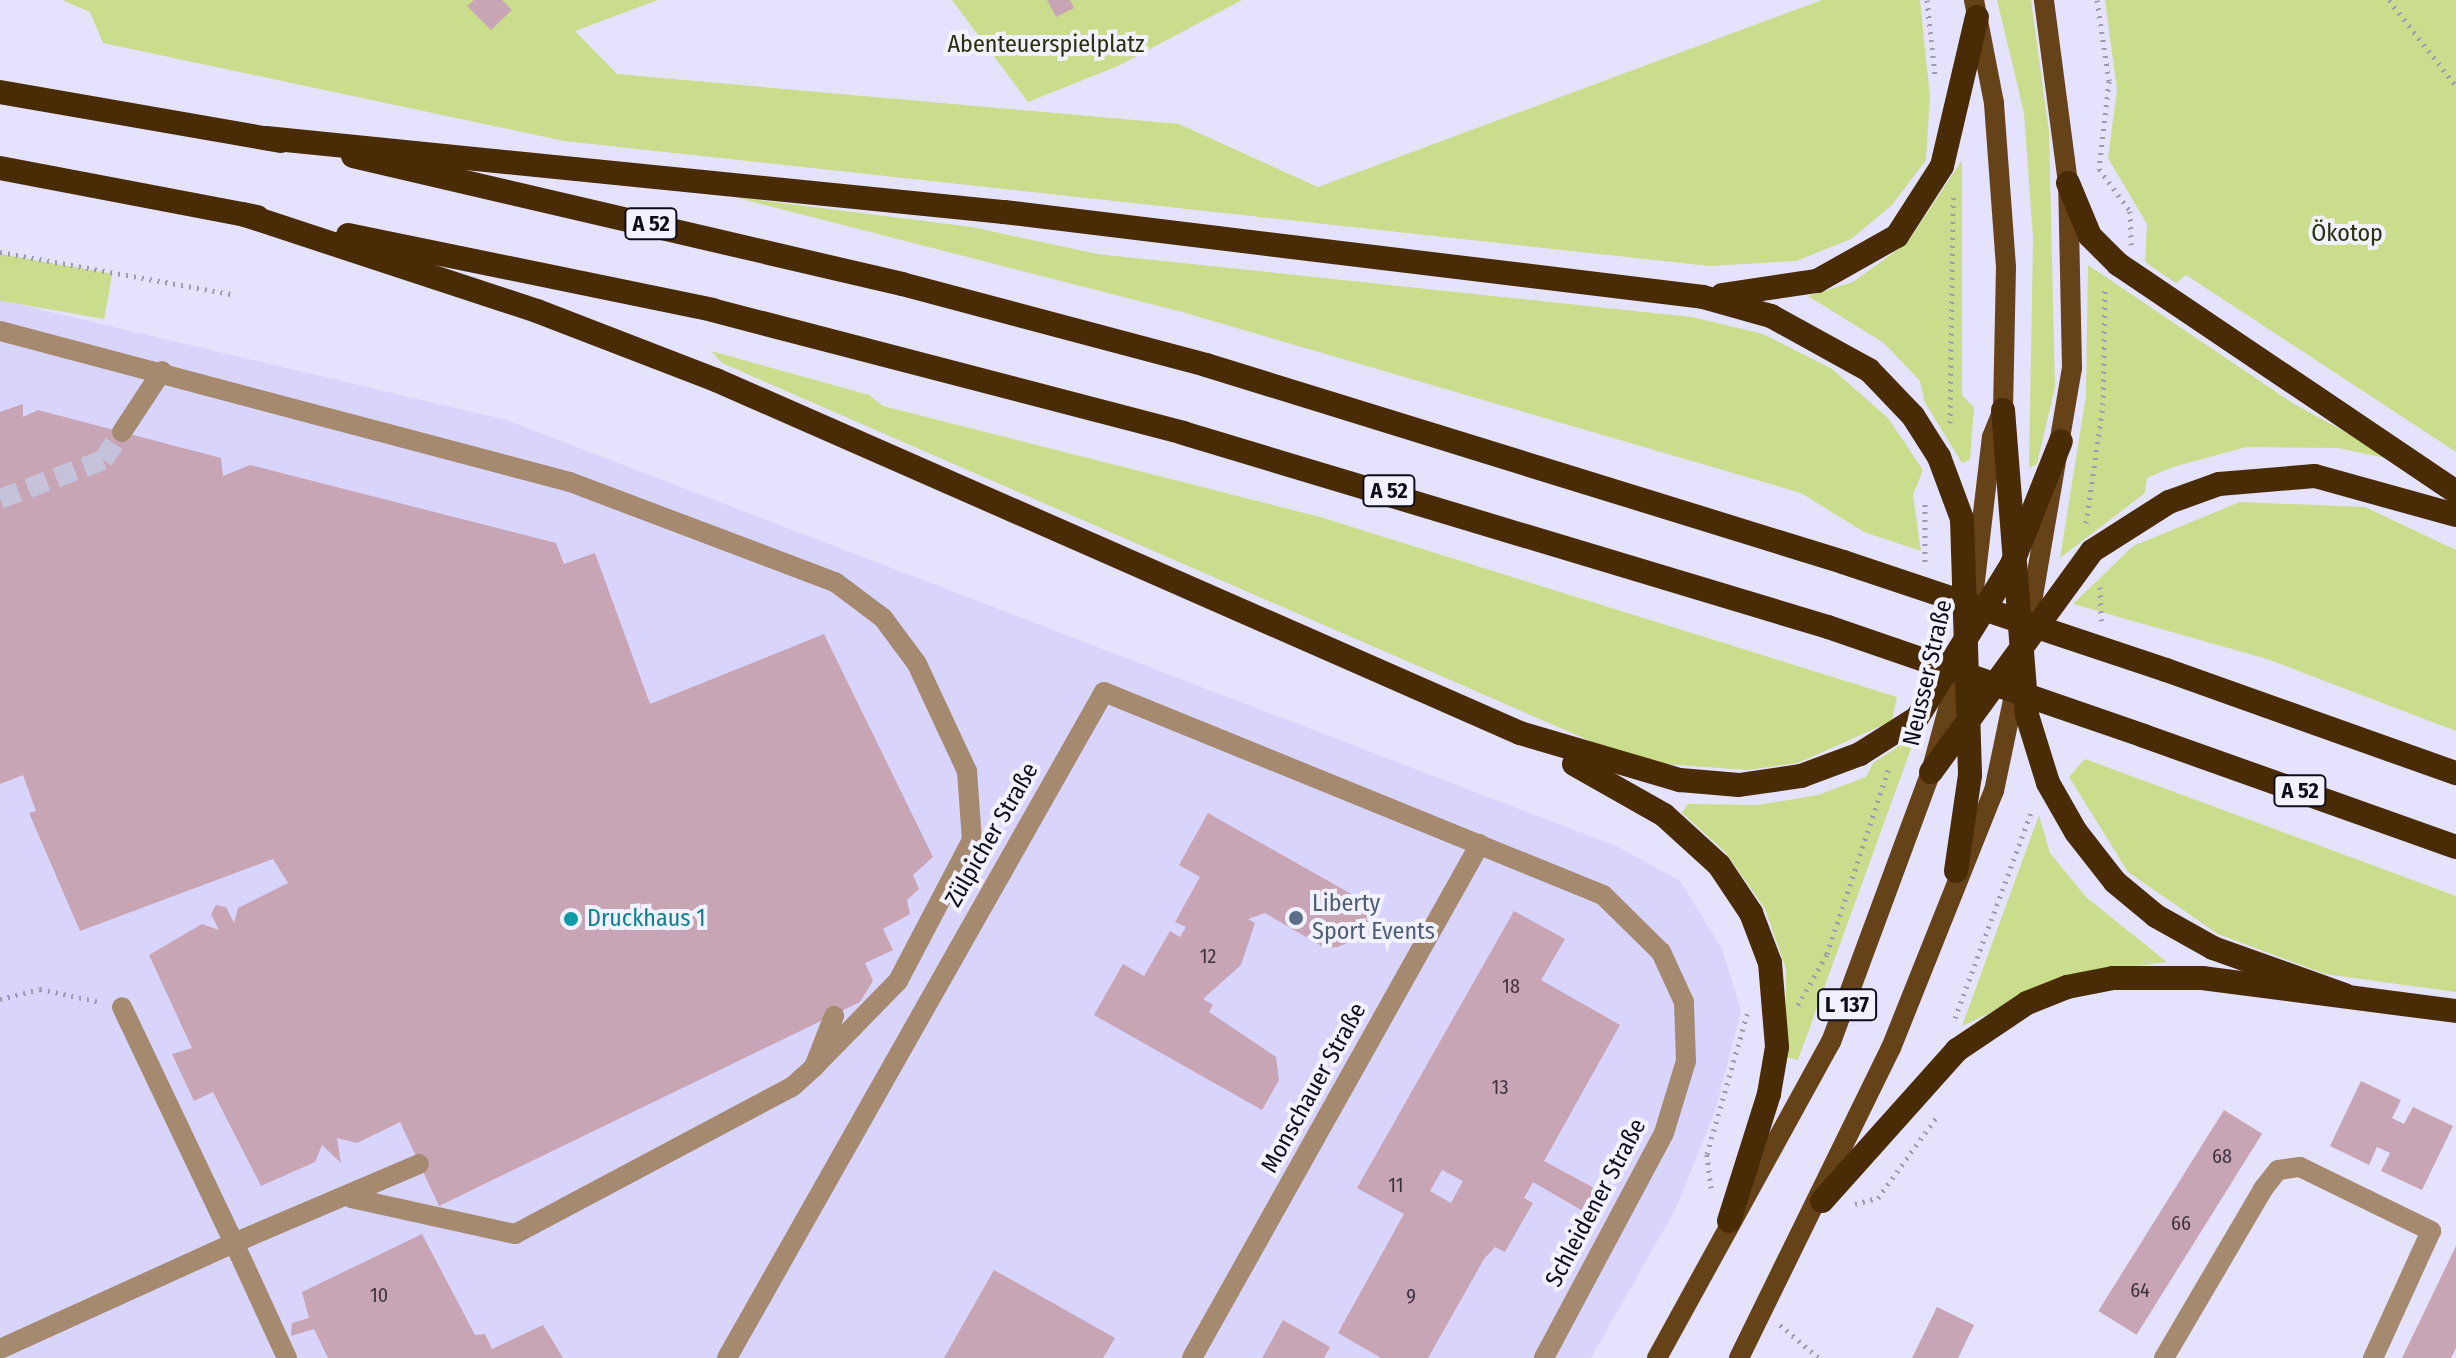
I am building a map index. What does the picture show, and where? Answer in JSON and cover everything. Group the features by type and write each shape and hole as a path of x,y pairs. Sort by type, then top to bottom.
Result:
{"highway":[{"path":"1703,297 1817,281 1897,236 1942,166 1975,8"},
{"name":"A 52","path":"0,92 266,138 872,277 1163,354 1843,562 2166,670 2456,773"},
{"path":"266,138 1004,212 1703,297 1824,339 1869,370 1913,416 1939,457 1962,519 1970,775 1956,871"},
{"name":"A 52","path":"0,168 712,310 1470,514 1828,627 2456,847"},
{"path":"2068,183 2090,236 2118,264 2456,492"},
{"path":"242,214 537,311 716,380 1520,733 1664,815 1719,865 1751,913 1770,963 1777,1047 1729,1221"},
{"path":"2003,410 2012,564 2027,715 2048,783 2115,882 2156,916 2213,948 2345,995"},
{"path":"1520,733 1680,780 1739,785 1801,776 1860,754 1917,718 2012,564 2061,441"},
{"path":"1931,772 2023,655 2049,602 2092,551 2169,502 2219,484 2315,476 2456,515"},
{"path":"1822,1201 1957,1050 2027,1003 2067,987 2156,976 2345,995 2456,1011"}],"main road":[{"name":"L 137","path":"1739,1358 1822,1201 1891,1048 1956,871 1994,791 2023,655 2072,368 2068,183 2044,0"},
{"name":"Neusser Straße","path":"1729,1221 1831,1042 1931,772 1968,637 1992,437 2003,410 2002,179 1975,8"},
{"name":"L 137","path":"1657,1358 1729,1221"}],"street":[{"path":"0,331 162,371 570,482 835,582 883,618 917,664 967,771 972,840 961,870 898,981 792,1087 515,1234 351,1198"},
{"path":"122,432 162,371"},
{"name":"Zülpicher Straße","path":"727,1358 1104,692 1480,844"},
{"name":"Monschauer Straße","path":"1192,1358 1480,844"},
{"name":"Schleidener Straße","path":"1480,844 1603,895 1661,952 1684,1002 1686,1061 1664,1133 1544,1358"},
{"path":"122,1007 287,1358"},
{"path":"814,1067 834,1016"},
{"path":"0,1349 234,1243 351,1198 419,1164"},
{"path":"2164,1358 2263,1189 2278,1170 2300,1167 2431,1231 2373,1358"}],"path":[{"path":"2389,0 2456,86"},
{"path":"0,252 232,294"},
{"path":"0,999 40,989 122,1007"},
{"path":"1764,1312 1819,1358"}],"shaded area":[{"path":"0,300 506,420 1618,847 1680,881 1722,949 1741,1011 1715,1111 1676,1208 1591,1358 0,1358"}],"green space":[{"path":"62,0 658,0 575,31 617,74 1179,124 1318,187 1822,0 1920,0 1930,97 1926,160 1892,205 1851,239 1796,261 1709,266 564,141 103,43 90,12"},
{"name":"Abenteuerspielplatz","path":"952,0 1242,0 1118,66 1028,102"},
{"path":"1997,0 2031,0 2049,132 2055,387 2037,464 2029,468 2033,238 2024,113"},
{"name":"Ökotop","path":"2105,0 2456,0 2456,452 2186,275 2176,283 2145,262 2147,224 2108,158 2117,90"},
{"path":"1962,160 1962,395 1974,408 1970,460 1962,463 1924,401 1920,381 1884,343 1808,296 1853,282 1908,242"},
{"path":"734,197 972,227 1097,254 1692,317 1763,334 1832,369 1888,418 1923,470 1913,495 1921,551 1864,532 1801,493 1182,312"},
{"path":"0,254 112,274 104,319 0,301"},
{"path":"2088,265 2294,404 2399,461 2338,448 2246,447 2173,467 2147,478 2145,493 2060,558 2086,396"},
{"path":"711,351 869,395 883,406 1320,517 1897,697 1892,721 1798,763 1747,770 1664,764 1597,744 722,363"},
{"path":"2240,502 2365,507 2456,550 2456,731 2267,659 2073,604 2133,546"},
{"path":"1916,735 1798,1060 1786,1057 1786,969 1765,909 1726,853 1682,813 1687,804 1758,805 1818,795 1866,777 1873,763"},
{"path":"2085,759 2456,896 2456,992 2325,974 2218,934 2128,872 2069,777"},
{"path":"2039,815 2050,853 2086,897 2167,962 2070,975 1962,1026"}],"building":[{"path":"474,0 502,0 512,10 491,30 467,6"},
{"path":"1047,0 1070,0 1074,8 1056,17"},
{"path":"23,404 23,417 38,410 221,458 223,476 250,465 556,543 564,564 595,553 650,704 824,634 933,857 913,875 919,889 907,900 910,914 883,929 893,950 865,963 873,981 860,1002 439,1206 400,1122 357,1143 337,1138 341,1163 322,1145 315,1162 261,1186 213,1092 194,1101 172,1054 192,1048 149,955 202,924 219,930 211,914 216,905 226,907 234,923 238,908 288,883 273,859 80,931 29,813 36,811 23,775 0,784 0,412"},
{"path":"1208,813 1376,908 1358,938 1338,947 1325,948 1265,913 1248,919 1255,923 1241,965 1203,999 1213,1005 1209,1012 1276,1057 1279,1080 1262,1110 1094,1015 1123,964 1144,976 1170,931 1180,937 1186,927 1175,922 1200,877 1179,865"},
{"path":"1514,911 1565,939 1541,980 1620,1025 1544,1161 1607,1195 1595,1218 1533,1182 1524,1198 1533,1203 1505,1252 1495,1247 1484,1259 1428,1358 1381,1358 1338,1333 1404,1214 1357,1188","holes":["1442,1170 1463,1181 1451,1203 1430,1191"]},
{"path":"2361,1081 2401,1100 2392,1118 2404,1124 2413,1107 2453,1126 2422,1190 2381,1171 2390,1153 2377,1147 2369,1165 2330,1146"},
{"path":"2224,1110 2262,1134 2137,1335 2098,1311"},
{"path":"422,1234 475,1335 485,1334 492,1349 543,1325 563,1358 328,1358 314,1329 291,1336 292,1323 309,1318 302,1292"},
{"path":"2456,1246 2456,1348 2451,1358 2402,1358"},
{"path":"994,1270 1115,1338 1103,1358 944,1358"},
{"path":"1937,1307 1974,1325 1958,1358 1912,1358"},
{"path":"1283,1320 1330,1347 1324,1358 1262,1358"}],"tunnel":[{"path":"0,499 103,460 122,432"}],"place":[{"name":"Liberty Sport Events","path":"1296,918"},
{"name":"Druckhaus 1","path":"571,919"}]}
